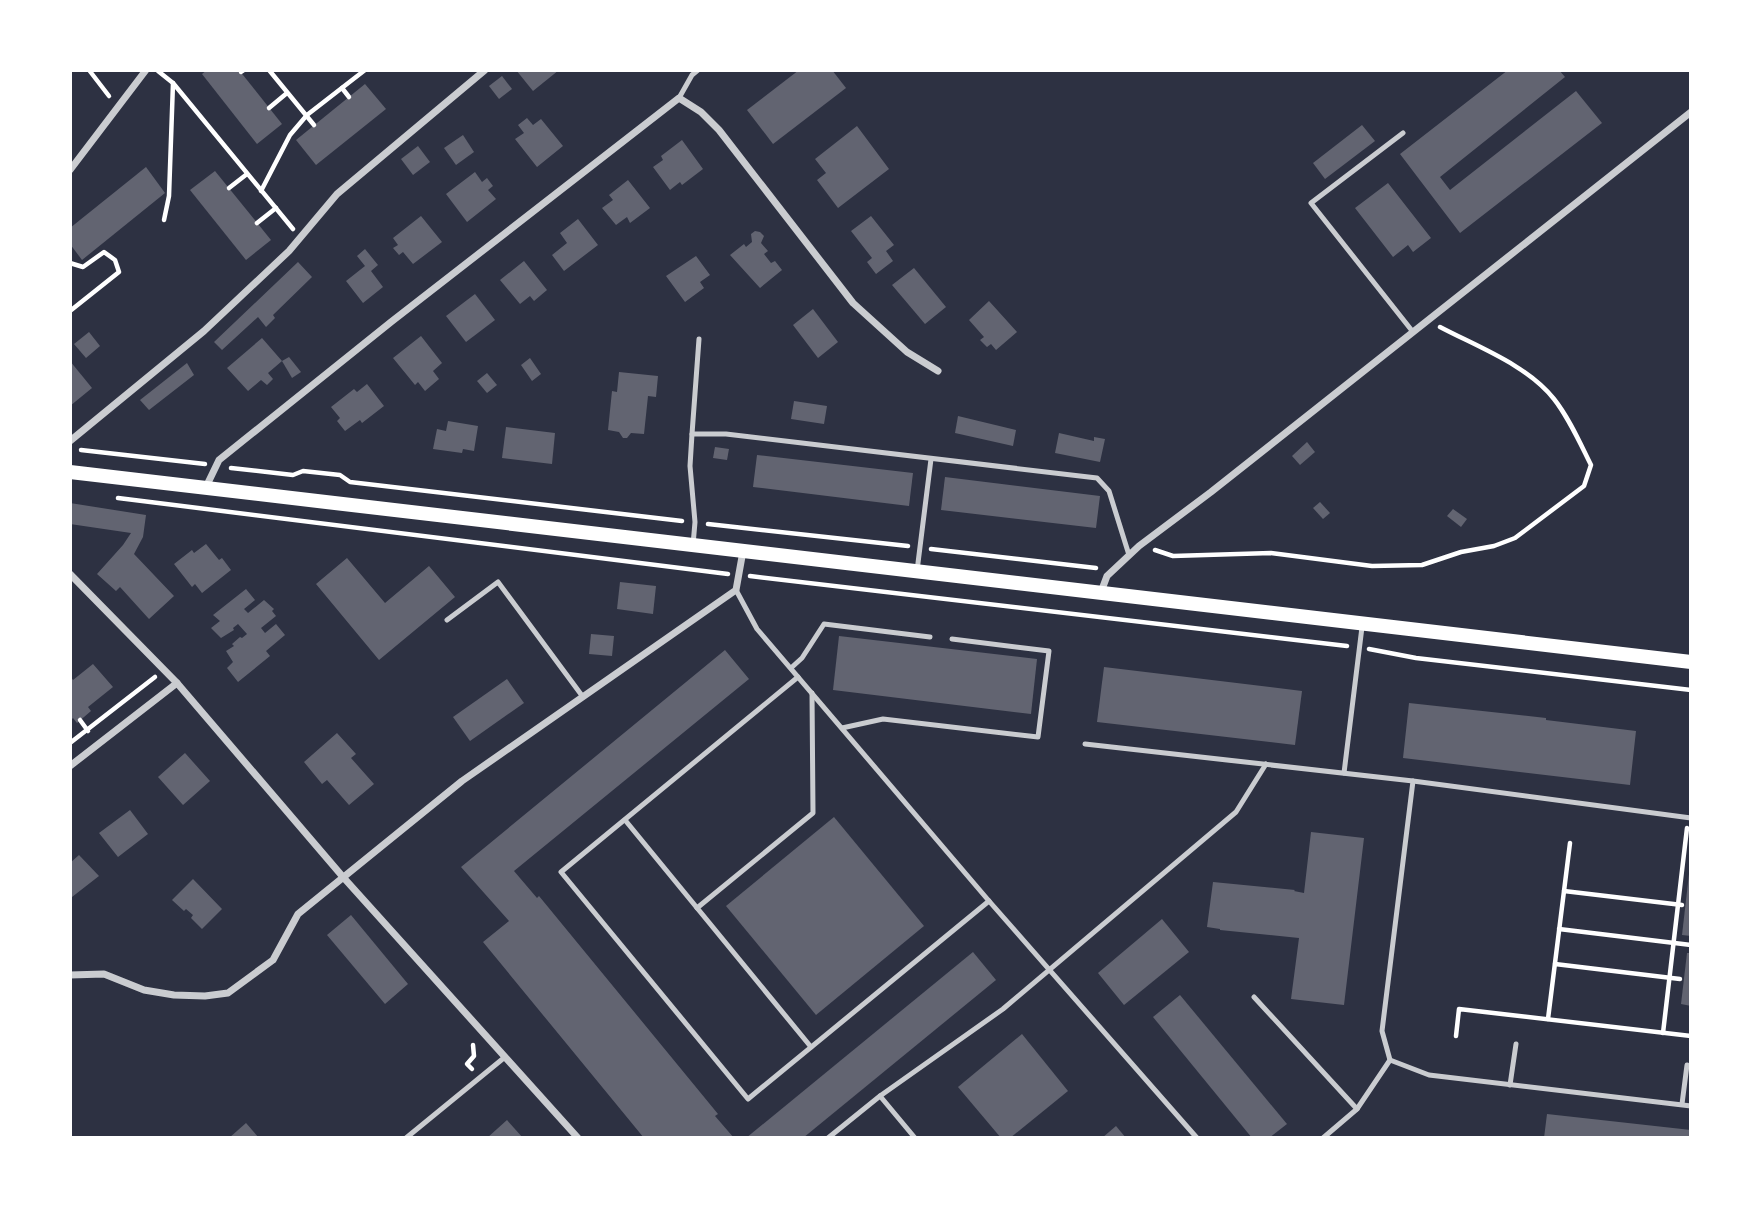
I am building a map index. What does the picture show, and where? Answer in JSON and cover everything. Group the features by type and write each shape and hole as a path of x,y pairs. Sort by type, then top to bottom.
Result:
{"main road":[{"path":"70,472 1691,662"}],"street":[{"path":"70,170 146,70"},
{"path":"70,441 204,331 289,250 337,194 485,70"},
{"path":"206,488 219,460 402,313 679,98 719,130 853,303 907,352 938,371"},
{"path":"1101,592 1107,576 1139,545 1211,492 1691,111"},
{"path":"70,975 104,974 144,990 174,995 205,996 228,993 273,960 298,914 461,780 736,590 743,551"},
{"path":"70,574 177,684 343,877 578,1138"},
{"path":"70,766 177,684"}],"lane":[{"path":"679,98 692,75 698,70"},
{"path":"1402,133 1311,204 1413,332"},
{"path":"693,545 695,522 690,466 699,339"},
{"path":"692,434 726,434 1097,478 1109,491 1129,555"},
{"path":"917,571 931,459"},
{"path":"447,620 498,582 583,697"},
{"path":"736,590 757,629 1196,1138"},
{"path":"1344,773 1362,623"},
{"path":"791,668 802,658 824,624 930,637"},
{"path":"842,728 883,719 1038,737 1049,651 952,639"},
{"path":"798,677 561,872 748,1099 989,901"},
{"path":"697,908 813,813 812,693"},
{"path":"1085,744 1413,781 1690,817"},
{"path":"828,1138 880,1096 1003,1009 1236,812 1266,764"},
{"path":"1391,1060 1382,1031 1413,781"},
{"path":"625,820 811,1047"},
{"path":"1254,996 1357,1109"},
{"path":"1510,1085 1516,1044"},
{"path":"406,1138 505,1057"},
{"path":"1391,1060 1430,1075 1691,1105"},
{"path":"1323,1138 1357,1109 1391,1060"},
{"path":"1682,1104 1687,1065"},
{"path":"880,1096 915,1138"}],"path":[{"path":"89,70 119,108"},
{"path":"157,70 173,82 300,237"},
{"path":"269,70 314,125"},
{"path":"261,191 290,135 307,116 365,70"},
{"path":"164,220 169,196 173,82"},
{"path":"342,88 349,97"},
{"path":"269,107 287,93"},
{"path":"229,188 247,174"},
{"path":"257,223 276,208"},
{"path":"70,263 83,267 104,251 115,260 119,272 70,311"},
{"path":"70,299 76,306"},
{"path":"1139,545 1173,556 1270,552 1372,566 1422,565 1515,538 1584,485 1591,465 1553,398 1524,372 1427,320"},
{"path":"70,449 293,475 303,471 340,475 350,482 1101,568 1107,576"},
{"path":"110,497 739,575 1360,647 1416,657 1691,690"},
{"path":"70,743 163,670"},
{"path":"80,720 87,729"},
{"path":"1662,1033 1690,817"},
{"path":"1548,1019 1570,843"},
{"path":"1564,891 1680,905"},
{"path":"1559,929 1691,945"},
{"path":"1555,964 1680,979"},
{"path":"1456,1037 1459,1009 1691,1036"},
{"path":"466,1037 475,1047 474,1056 467,1064 480,1077"}],"building":[{"path":"207,70 239,70 282,124 257,144 202,74"},
{"path":"516,70 559,70 533,91"},
{"path":"799,70 832,70 846,88 773,144 747,110"},
{"path":"1508,70 1559,70 1565,77 1440,177 1450,190 1576,91 1602,123 1460,233 1400,154"},
{"path":"502,76 512,89 499,99 489,86"},
{"path":"365,84 386,109 316,165 296,140"},
{"path":"527,118 533,125 541,119 563,146 537,167 515,139 524,133 518,125"},
{"path":"1362,125 1375,141 1325,179 1313,163"},
{"path":"857,126 889,169 838,208 817,180 826,173 815,159"},
{"path":"463,135 474,152 456,165 444,148"},
{"path":"682,140 703,169 682,185 680,182 670,190 653,167 663,160 661,156"},
{"path":"418,146 430,162 413,175 401,159"},
{"path":"146,167 165,193 82,260 70,244 70,228"},
{"path":"215,171 271,240 246,260 190,190"},
{"path":"475,172 482,182 487,178 493,186 488,190 496,199 467,222 446,194"},
{"path":"628,180 650,208 630,223 627,217 616,225 602,208 613,200 609,195"},
{"path":"1388,183 1431,238 1413,252 1408,245 1393,257 1355,208"},
{"path":"421,216 442,242 413,264 403,252 399,255 393,248 398,245 393,238"},
{"path":"871,216 894,245 886,251 893,261 876,274 867,262 872,258 851,231"},
{"path":"578,219 598,245 564,271 552,255 567,243 560,233"},
{"path":"755,231 764,236 761,243 768,251 764,254 782,270 760,288 730,255 744,244 746,247 752,242 751,234"},
{"path":"365,249 378,265 371,271 383,287 363,303 346,281 365,266 357,256"},
{"path":"696,256 710,275 700,282 704,288 685,302 666,276"},
{"path":"524,261 547,290 534,301 530,296 520,304 500,280"},
{"path":"298,262 312,277 273,315 275,318 266,327 258,317 222,350 214,342"},
{"path":"914,268 946,307 925,324 892,285"},
{"path":"475,294 495,320 466,342 446,316"},
{"path":"989,301 1017,332 996,350 991,344 987,347 980,340 984,337 969,320"},
{"path":"813,309 838,342 818,358 793,325"},
{"path":"89,332 100,346 86,358 74,344"},
{"path":"421,336 442,363 433,371 439,379 425,391 418,382 415,385 393,358"},
{"path":"262,338 282,361 268,373 273,379 267,385 261,380 248,391 227,368"},
{"path":"289,357 301,372 292,378 282,361"},
{"path":"530,358 541,374 532,381 521,365"},
{"path":"70,361 92,388 70,406"},
{"path":"187,363 194,375 149,410 140,400"},
{"path":"619,372 658,376 656,397 648,396 644,434 631,433 627,438 623,438 619,432 608,430 612,391 617,392"},
{"path":"487,373 497,385 487,393 477,381"},
{"path":"367,384 384,406 362,423 360,420 345,431 337,421 340,418 331,407 354,389 357,392"},
{"path":"794,401 827,406 824,424 791,419"},
{"path":"958,416 1016,430 1013,446 955,433"},
{"path":"448,421 478,426 474,451 463,449 462,453 433,449 437,429 446,431"},
{"path":"506,427 555,433 552,464 502,458"},
{"path":"1059,433 1094,441 1094,437 1105,439 1100,462 1055,453"},
{"path":"1307,442 1315,452 1300,465 1292,456"},
{"path":"715,447 729,449 727,460 713,458"},
{"path":"757,455 913,473 909,506 753,487"},
{"path":"945,477 1100,496 1096,528 941,510"},
{"path":"1320,502 1330,513 1323,519 1313,508"},
{"path":"70,503 146,515 143,537 134,554 174,596 149,619 120,587 116,591 97,574 131,533 70,524"},
{"path":"1453,509 1467,519 1461,527 1447,516"},
{"path":"206,544 231,570 202,593 195,584 192,587 174,564 192,550 194,553"},
{"path":"347,558 385,603 429,566 455,597 379,660 316,584"},
{"path":"620,582 656,586 653,614 617,609"},
{"path":"246,589 255,600 244,609 248,613 264,600 274,609 272,611 276,616 261,628 265,633 276,624 285,635 266,651 270,656 238,682 227,668 233,662 226,651 247,634 238,624 221,638 211,628 220,621 213,615"},
{"path":"591,634 614,636 612,656 589,654"},
{"path":"839,636 1037,659 1031,714 833,690"},
{"path":"725,650 749,679 514,871 537,898 539,896 718,1114 715,1116 734,1138 644,1138 483,942 509,921 461,867"},
{"path":"93,664 113,687 88,707 91,711 77,723 73,718 70,721 70,676 73,680"},
{"path":"1104,667 1302,691 1295,745 1097,722"},
{"path":"507,679 524,703 470,741 453,717"},
{"path":"1409,703 1636,731 1630,785 1403,758"},
{"path":"337,733 356,754 351,758 374,784 349,805 327,780 322,784 304,762"},
{"path":"185,753 210,781 183,805 158,777"},
{"path":"130,810 148,834 118,857 99,833"},
{"path":"834,817 924,926 816,1015 726,906"},
{"path":"1311,832 1364,838 1344,1005 1291,999 1299,938 1207,927 1213,882 1304,893"},
{"path":"79,855 99,876 72,897 70,863"},
{"path":"1691,874 1691,936 1682,935"},
{"path":"193,879 222,909 202,929 191,918 193,915 172,900"},
{"path":"351,915 408,984 385,1004 327,935"},
{"path":"1162,919 1189,952 1124,1005 1098,973"},
{"path":"973,952 996,980 803,1138 746,1138"},
{"path":"1687,953 1691,953 1691,1006 1681,1004"},
{"path":"1180,995 1287,1124 1269,1138 1252,1138 1153,1017"},
{"path":"1022,1034 1068,1091 1010,1138 1001,1138 958,1087"},
{"path":"1547,1114 1691,1130 1691,1138 1544,1138"},
{"path":"507,1120 523,1138 487,1138"},
{"path":"246,1123 259,1138 229,1138"},
{"path":"1116,1126 1126,1138 1102,1138"}]}
